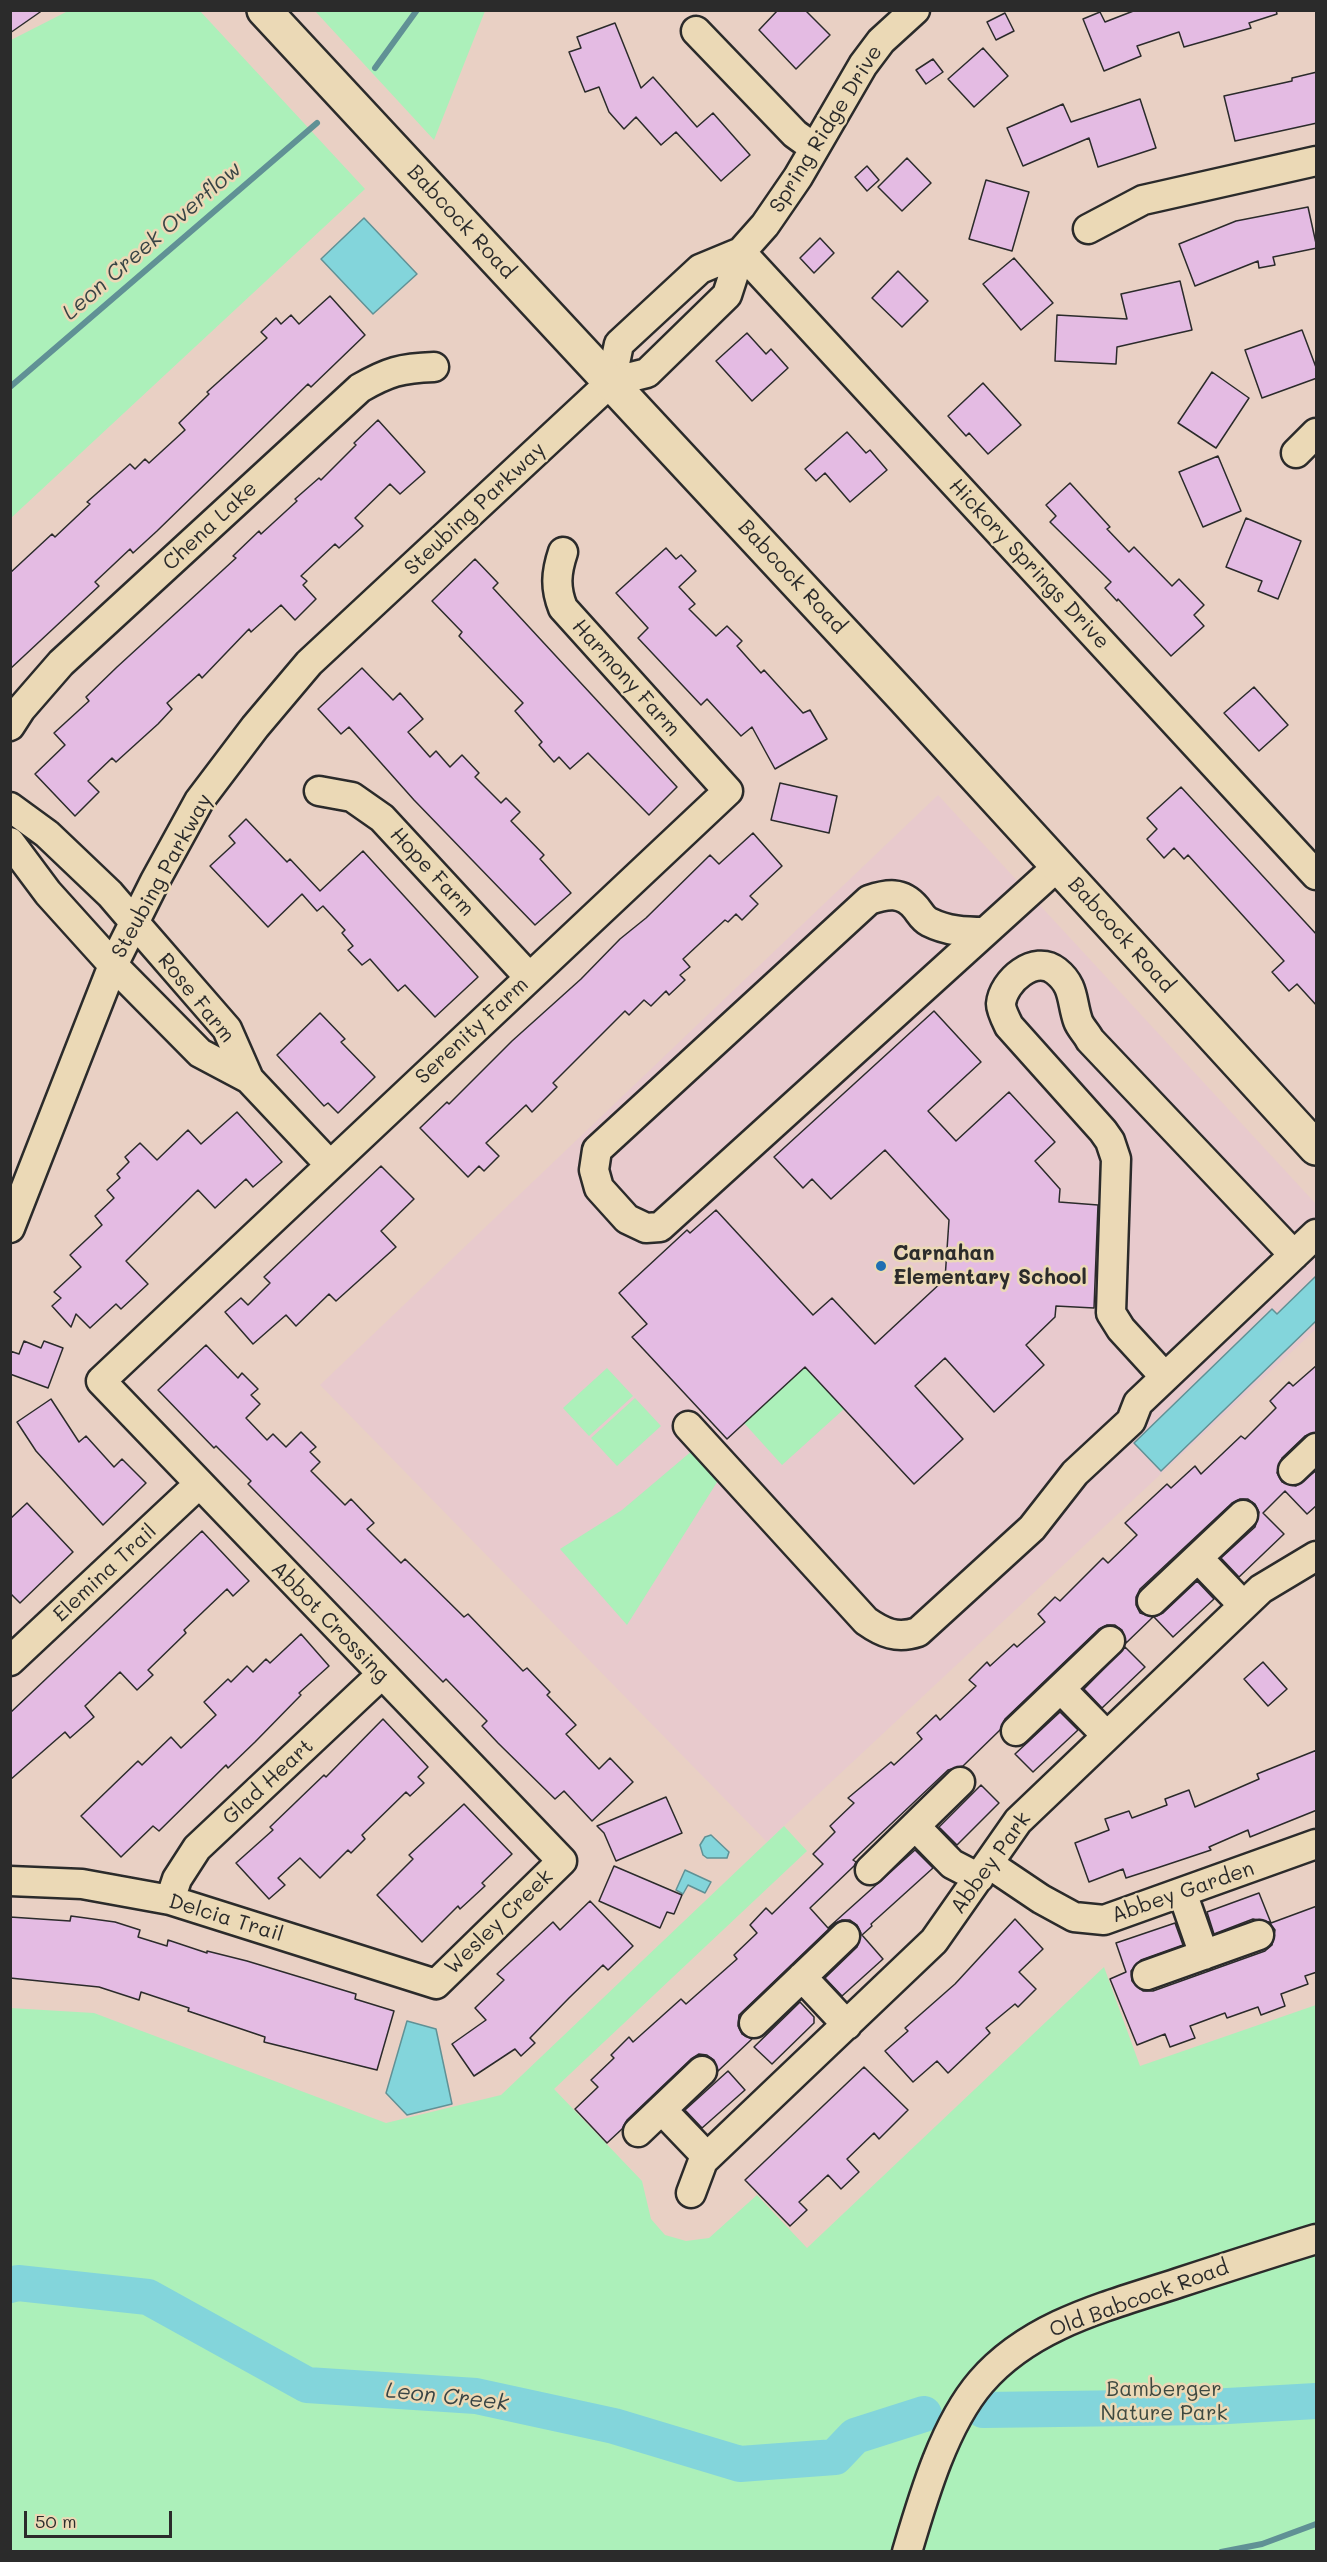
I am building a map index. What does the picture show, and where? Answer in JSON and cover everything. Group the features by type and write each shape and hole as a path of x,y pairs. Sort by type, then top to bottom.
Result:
{"main road":[{"name":"Babcock Road","path":"264,10 611,382 1317,1148"}],"street":[{"name":"Spring Ridge Drive","path":"741,252 700,269 619,344 611,382 647,373 727,295 741,252 765,225 798,177 813,147 863,65 881,42 915,10"},
{"path":"696,31 795,134 813,147"},
{"path":"1088,229 1143,200 1317,161"},
{"name":"Hickory Springs Drive","path":"741,252 1317,875"},
{"name":"Chena Lake","path":"10,726 21,709 61,663 360,388 388,372 404,368 434,367"},
{"name":"Steubing Parkway","path":"10,1228 113,965 200,801 255,727 309,663 611,382"},
{"path":"1296,453 1317,433"},
{"name":"Harmony Farm","path":"563,552 557,569 556,590 563,608 728,790"},
{"name":"Serenity Farm","path":"101,1381 209,1265 330,1165 728,790"},
{"name":"Hope Farm","path":"320,792 352,797 382,818 530,977"},
{"name":"Rose Farm","path":"10,807 46,834 110,894 227,1029 249,1080"},
{"name":"Rose Farm","path":"10,842 48,893 113,965 200,1053 249,1080 330,1165"},
{"path":"984,932 955,931 926,921 912,903 901,896 887,894 869,900 597,1150 594,1170 599,1188 627,1219 646,1228 660,1227 1058,866"},
{"path":"1165,1377 1121,1329 1111,1313 1116,1159 1110,1141 1103,1131 1017,1038 1009,1026 1001,1004 1008,985 1020,973 1045,966 1056,970 1070,987 1076,1004 1078,1021 1090,1040 1294,1255"},
{"path":"688,1426 866,1621 895,1636 918,1632 1032,1528 1075,1473 1131,1420 1138,1402 1317,1234"},
{"name":"Abbot Crossing","path":"101,1381 562,1861"},
{"path":"1293,1470 1317,1448"},
{"name":"Elemina Trail","path":"10,1661 199,1484"},
{"path":"1152,1601 1243,1515"},
{"name":"Abbey Park","path":"691,2193 703,2161 934,1941 1018,1821 1261,1589 1317,1556"},
{"path":"1198,1558 1243,1605"},
{"path":"1016,1731 1110,1641"},
{"name":"Glad Heart","path":"170,1900 177,1879 197,1848 381,1675"},
{"path":"1061,1689 1107,1736"},
{"path":"870,1870 960,1782"},
{"name":"Abbey Garden","path":"915,1826 952,1864 984,1871 1074,1917 1104,1920 1317,1845"},
{"name":"Wesley Creek","path":"436,1984 562,1861"},
{"name":"Delcia Trail","path":"10,1881 82,1884 170,1900 436,1984"},
{"path":"1182,1892 1204,1955"},
{"path":"1147,1975 1259,1935"},
{"path":"754,2023 845,1936"},
{"path":"802,1977 847,2025"},
{"path":"638,2132 702,2071"},
{"path":"662,2109 707,2157"},
{"name":"Old Babcock Road","path":"907,2552 926,2485 956,2422 981,2382 1031,2338 1088,2312 1317,2239"}],"shaded area":[{"name":"Carnahan Elementary School","path":"938,795 1316,1204 1316,1329 767,1842 320,1385"}],"green space":[{"path":"68,11 200,11 365,189 11,518 11,40"},
{"path":"315,11 485,11 434,140"},
{"path":"805,1367 844,1409 782,1465 744,1423"},
{"path":"607,1368 633,1396 589,1436 563,1408"},
{"path":"635,1398 661,1426 617,1466 591,1438"},
{"path":"693,1450 719,1479 627,1625 560,1549 622,1510"},
{"name":"Bamberger Nature Park","path":"784,1826 807,1851 554,2089 642,2181 651,2219 665,2235 686,2241 709,2238 757,2195 807,2248 1104,1967 1140,2066 1316,2005 1316,2551 11,2551 10,2008 94,2013 386,2123 501,2095"}],"water":[{"path":"364,218 417,274 373,314 321,259"},
{"path":"1316,1276 1316,1321 1161,1471 1134,1443 1272,1309 1277,1314"},
{"path":"711,1835 729,1852 727,1858 707,1858 703,1855 700,1845 705,1837"},
{"path":"685,1870 711,1882 705,1893 688,1885 683,1894 676,1890"},
{"path":"407,2021 436,2029 452,2104 407,2115 386,2093"}],"building":[{"path":"10,10 43,10 10,33"},
{"path":"778,10 805,10 830,35 796,69 759,30"},
{"path":"1136,10 1276,10 1277,14 1249,23 1251,28 1184,47 1179,32 1137,46 1141,56 1104,71 1083,19 1100,12 1105,22"},
{"path":"1005,13 1014,31 996,40 987,22"},
{"path":"615,23 641,88 653,77 697,127 713,113 750,155 721,181 676,132 661,145 636,117 624,129 609,112 599,87 585,92 569,52 581,48 577,37"},
{"path":"983,48 1008,76 974,107 948,79"},
{"path":"933,59 943,72 926,84 916,70"},
{"path":"1317,72 1317,123 1235,141 1224,96 1292,81 1292,78"},
{"path":"1140,99 1156,148 1098,167 1089,138 1023,166 1007,128 1063,104 1071,122"},
{"path":"907,158 931,183 902,211 878,187"},
{"path":"867,166 879,180 867,191 855,177"},
{"path":"986,180 1029,192 1012,251 969,239"},
{"path":"1308,207 1317,248 1273,257 1275,265 1259,268 1258,261 1195,286 1179,244 1236,221"},
{"path":"820,238 834,253 814,273 800,258"},
{"path":"1014,258 1053,303 1021,330 983,284"},
{"path":"898,271 928,301 902,327 872,298"},
{"path":"1180,281 1192,330 1117,347 1116,364 1055,361 1057,315 1127,319 1121,294"},
{"path":"330,296 365,335 311,387 308,384 133,553 130,549 95,582 99,586 10,669 10,573 52,534 55,537 90,504 87,502 130,464 135,469 145,459 149,463 185,430 179,423 209,394 207,392 267,338 261,332 276,318 281,324 291,315 299,324"},
{"path":"1302,330 1317,370 1317,378 1262,398 1245,350"},
{"path":"747,333 766,354 771,349 788,368 752,401 716,361"},
{"path":"1212,372 1249,398 1216,448 1178,423"},
{"path":"983,383 1021,425 988,454 969,433 966,436 948,416"},
{"path":"378,420 425,472 400,494 390,484 355,518 363,526 339,548 335,544 301,576 307,581 303,585 316,599 295,620 281,605 251,632 249,629 202,678 199,674 167,703 172,709 158,724 116,762 112,758 88,781 99,792 75,816 35,774 65,745 54,733 89,701 86,697 117,667 236,558 233,556 259,531 261,534 297,501 295,499 319,478 321,480"},
{"path":"847,432 866,453 870,450 887,470 850,502 825,473 816,481 805,469"},
{"path":"1218,456 1241,511 1203,527 1179,472"},
{"path":"1070,483 1110,527 1107,529 1129,552 1134,547 1172,586 1179,579 1204,605 1194,615 1204,626 1171,656 1105,588 1111,582 1050,522 1056,516 1046,505"},
{"path":"1246,518 1301,541 1278,599 1258,591 1262,581 1226,567"},
{"path":"666,548 676,559 681,555 696,571 679,587 695,604 689,609 716,636 727,626 742,641 737,646 761,673 764,670 803,713 810,710 827,739 775,769 752,727 741,736 707,699 701,705 638,638 648,628 616,593"},
{"path":"475,559 498,583 493,588 677,787 649,815 588,753 570,769 559,757 554,762 539,745 542,742 515,711 523,703 459,636 462,632 432,601"},
{"path":"362,668 393,700 400,693 423,719 408,732 430,757 436,751 450,767 462,755 479,773 475,777 501,803 506,798 520,812 511,821 544,855 540,859 571,893 535,925 414,800 349,727 341,734 318,709"},
{"path":"1254,687 1288,725 1259,751 1224,713"},
{"path":"780,783 837,796 829,833 771,820"},
{"path":"1181,787 1317,935 1317,1006 1297,984 1289,991 1272,972 1284,961 1188,855 1184,859 1174,848 1164,858 1147,839 1157,829 1147,818"},
{"path":"246,819 287,862 290,859 320,891 363,851 478,977 435,1017 405,985 398,991 370,959 362,965 348,950 353,946 342,933 345,930 323,906 317,911 302,894 268,927 210,866 235,843 229,836"},
{"path":"753,833 782,866 750,896 758,904 742,920 736,914 728,922 725,920 683,959 690,967 680,975 685,980 669,995 666,991 651,1006 644,1000 629,1015 625,1011 553,1083 557,1087 532,1112 526,1105 486,1143 499,1156 484,1171 479,1166 468,1177 420,1128 447,1102 449,1104 512,1041 581,979 620,939 646,918 710,855 719,864"},
{"path":"934,1011 981,1062 928,1111 956,1141 1009,1092 1055,1142 1035,1161 1060,1189 1059,1202 1098,1205 1094,1308 1056,1306 1055,1317 1026,1345 1044,1365 994,1412 945,1358 915,1386 963,1439 914,1484 805,1367 727,1439 632,1337 647,1324 619,1293 687,1230 690,1233 716,1210 813,1315 832,1298 875,1344 945,1279 949,1220 885,1150 831,1199 812,1179 803,1188 774,1157"},
{"path":"320,1013 345,1039 341,1042 375,1077 338,1113 328,1103 324,1106 277,1055"},
{"path":"237,1112 282,1162 253,1187 246,1179 215,1208 198,1190 126,1261 148,1284 121,1309 116,1304 90,1328 76,1314 71,1327 52,1306 61,1298 54,1292 81,1267 70,1255 102,1225 95,1216 114,1198 107,1190 120,1178 117,1174 129,1162 125,1157 140,1143 157,1160 188,1130 201,1144"},
{"path":"381,1166 414,1199 381,1231 396,1247 336,1301 329,1294 296,1326 286,1315 253,1344 225,1312 241,1298 248,1305 270,1283 264,1277"},
{"path":"24,1341 41,1348 44,1341 63,1348 48,1388 10,1374 10,1351 19,1354"},
{"path":"206,1345 238,1378 242,1373 258,1389 251,1395 260,1404 246,1418 267,1440 273,1434 286,1447 301,1432 316,1447 310,1452 320,1462 311,1471 345,1505 351,1499 374,1523 367,1529 401,1563 405,1559 464,1617 468,1614 523,1671 527,1668 550,1692 547,1695 576,1725 566,1734 599,1769 610,1758 633,1782 592,1821 564,1791 555,1799 498,1743 482,1726 487,1721 446,1679 443,1682 248,1484 251,1481 216,1446 214,1448 158,1390"},
{"path":"1317,1365 1317,1432 1305,1436 1282,1458 1277,1473 1282,1482 1296,1486 1317,1470 1317,1505 1307,1514 1285,1491 1263,1513 1284,1534 1239,1577 1221,1558 1255,1527 1259,1512 1255,1504 1248,1499 1240,1499 1232,1503 1140,1589 1136,1597 1136,1605 1140,1613 1153,1617 1126,1643 1122,1630 1115,1625 1107,1625 1099,1629 1005,1719 1000,1730 963,1766 948,1770 853,1860 856,1862 854,1866 810,1908 828,1928 915,1850 933,1868 871,1924 872,1926 862,1935 883,1959 842,1996 825,1978 857,1947 861,1933 857,1925 850,1920 842,1920 834,1924 739,2015 738,2026 742,2034 752,2039 718,2071 714,2060 707,2055 699,2054 691,2059 627,2120 622,2129 607,2143 575,2109 598,2087 591,2080 614,2058 611,2055 629,2037 633,2042 681,1999 686,2004 737,1959 734,1955 757,1933 750,1925 766,1908 772,1914 823,1864 813,1854 835,1832 830,1826 854,1803 848,1798 891,1762 894,1765 922,1739 917,1733 936,1715 940,1720 976,1686 969,1680 987,1662 990,1666 1014,1644 1017,1647 1045,1622 1038,1614 1055,1597 1060,1601 1103,1558 1108,1563 1137,1535 1125,1523 1167,1484 1171,1488 1195,1466 1201,1474 1241,1436 1245,1439 1276,1408 1270,1401 1289,1382 1293,1386"},
{"path":"51,1399 79,1442 86,1436 114,1467 122,1459 146,1483 103,1525 36,1451 17,1422"},
{"path":"27,1503 73,1552 20,1603 10,1593 10,1519"},
{"path":"202,1531 249,1581 233,1596 227,1589 184,1630 186,1633 148,1670 153,1675 137,1690 120,1672 85,1706 94,1717 70,1738 65,1732 10,1780 10,1713"},
{"path":"1197,1581 1214,1599 1173,1637 1154,1617 1163,1613"},
{"path":"301,1634 329,1666 299,1693 301,1695 228,1768 226,1765 159,1831 153,1826 121,1857 81,1816 138,1761 142,1765 171,1737 181,1748 216,1715 204,1702 228,1679 231,1682 247,1666 253,1672 266,1659 270,1663"},
{"path":"1125,1647 1145,1667 1102,1708 1084,1689"},
{"path":"1263,1662 1287,1689 1268,1706 1244,1679"},
{"path":"1060,1712 1078,1730 1033,1772 1015,1754"},
{"path":"383,1719 428,1767 418,1777 424,1783 410,1796 406,1792 362,1835 365,1839 351,1853 348,1850 320,1878 300,1858 278,1878 285,1885 269,1899 236,1863 273,1830 270,1827 324,1775 326,1777"},
{"path":"1317,1750 1317,1810 1250,1837 1248,1830 1209,1847 1211,1850 1126,1878 1123,1869 1089,1882 1075,1843 1109,1830 1105,1819 1129,1811 1132,1818 1167,1805 1165,1799 1189,1790 1195,1807 1259,1779 1257,1774"},
{"path":"981,1785 999,1803 957,1845 939,1827"},
{"path":"666,1797 682,1833 616,1861 604,1833 597,1826"},
{"path":"464,1804 512,1854 482,1883 485,1886 460,1909 458,1906 422,1942 377,1895 413,1859 409,1855"},
{"path":"614,1866 682,1895 674,1914 667,1912 660,1928 599,1901"},
{"path":"1259,1893 1271,1923 1317,1906 1317,1972 1305,1976 1308,1984 1281,1994 1285,2006 1261,2015 1258,2007 1227,2018 1225,2013 1190,2026 1195,2038 1170,2047 1165,2034 1137,2045 1110,1979 1126,1972 1116,1943 1175,1923 1183,1945 1141,1960 1131,1971 1132,1981 1143,1991 1153,1991 1265,1951 1272,1945 1275,1930 1269,1922 1253,1919 1214,1934 1207,1912"},
{"path":"590,1901 633,1946 608,1970 603,1965 569,1998 530,2038 535,2043 521,2056 515,2049 474,2076 452,2044 486,2020 475,2008 504,1980 497,1974 553,1922 560,1930"},
{"path":"71,1916 115,1922 140,1930 138,1937 167,1946 168,1940 207,1953 207,1951 247,1961 356,1994 355,1999 394,2011 377,2070 264,2042 265,2037 188,2011 189,2008 141,1992 139,2000 99,1987 10,1978 10,1917 70,1921"},
{"path":"1015,1919 1043,1949 1019,1972 1036,1989 1018,2007 1015,2004 986,2028 990,2033 948,2073 937,2061 913,2082 885,2051 908,2031 905,2028 955,1984"},
{"path":"800,2002 814,2017 814,2023 772,2064 754,2047"},
{"path":"864,2067 908,2110 879,2139 874,2133 847,2159 859,2172 841,2189 828,2175 799,2202 807,2210 790,2226 745,2180"},
{"path":"728,2071 745,2090 702,2128 685,2110"}],"waterway":[{"name":"Leon Creek Overflow","path":"375,68 417,10"},
{"name":"Leon Creek Overflow","path":"10,387 317,123"},
{"name":"Leon Creek","path":"10,2285 18,2283 148,2297 307,2385 476,2396 614,2426 740,2464 835,2457 855,2436 924,2414"},
{"name":"Leon Creek","path":"983,2410 1210,2407 1316,2401"},
{"path":"1221,2552 1262,2544 1316,2524"}],"place":[{"name":"Carnahan Elementary School","path":"881,1266"}]}
